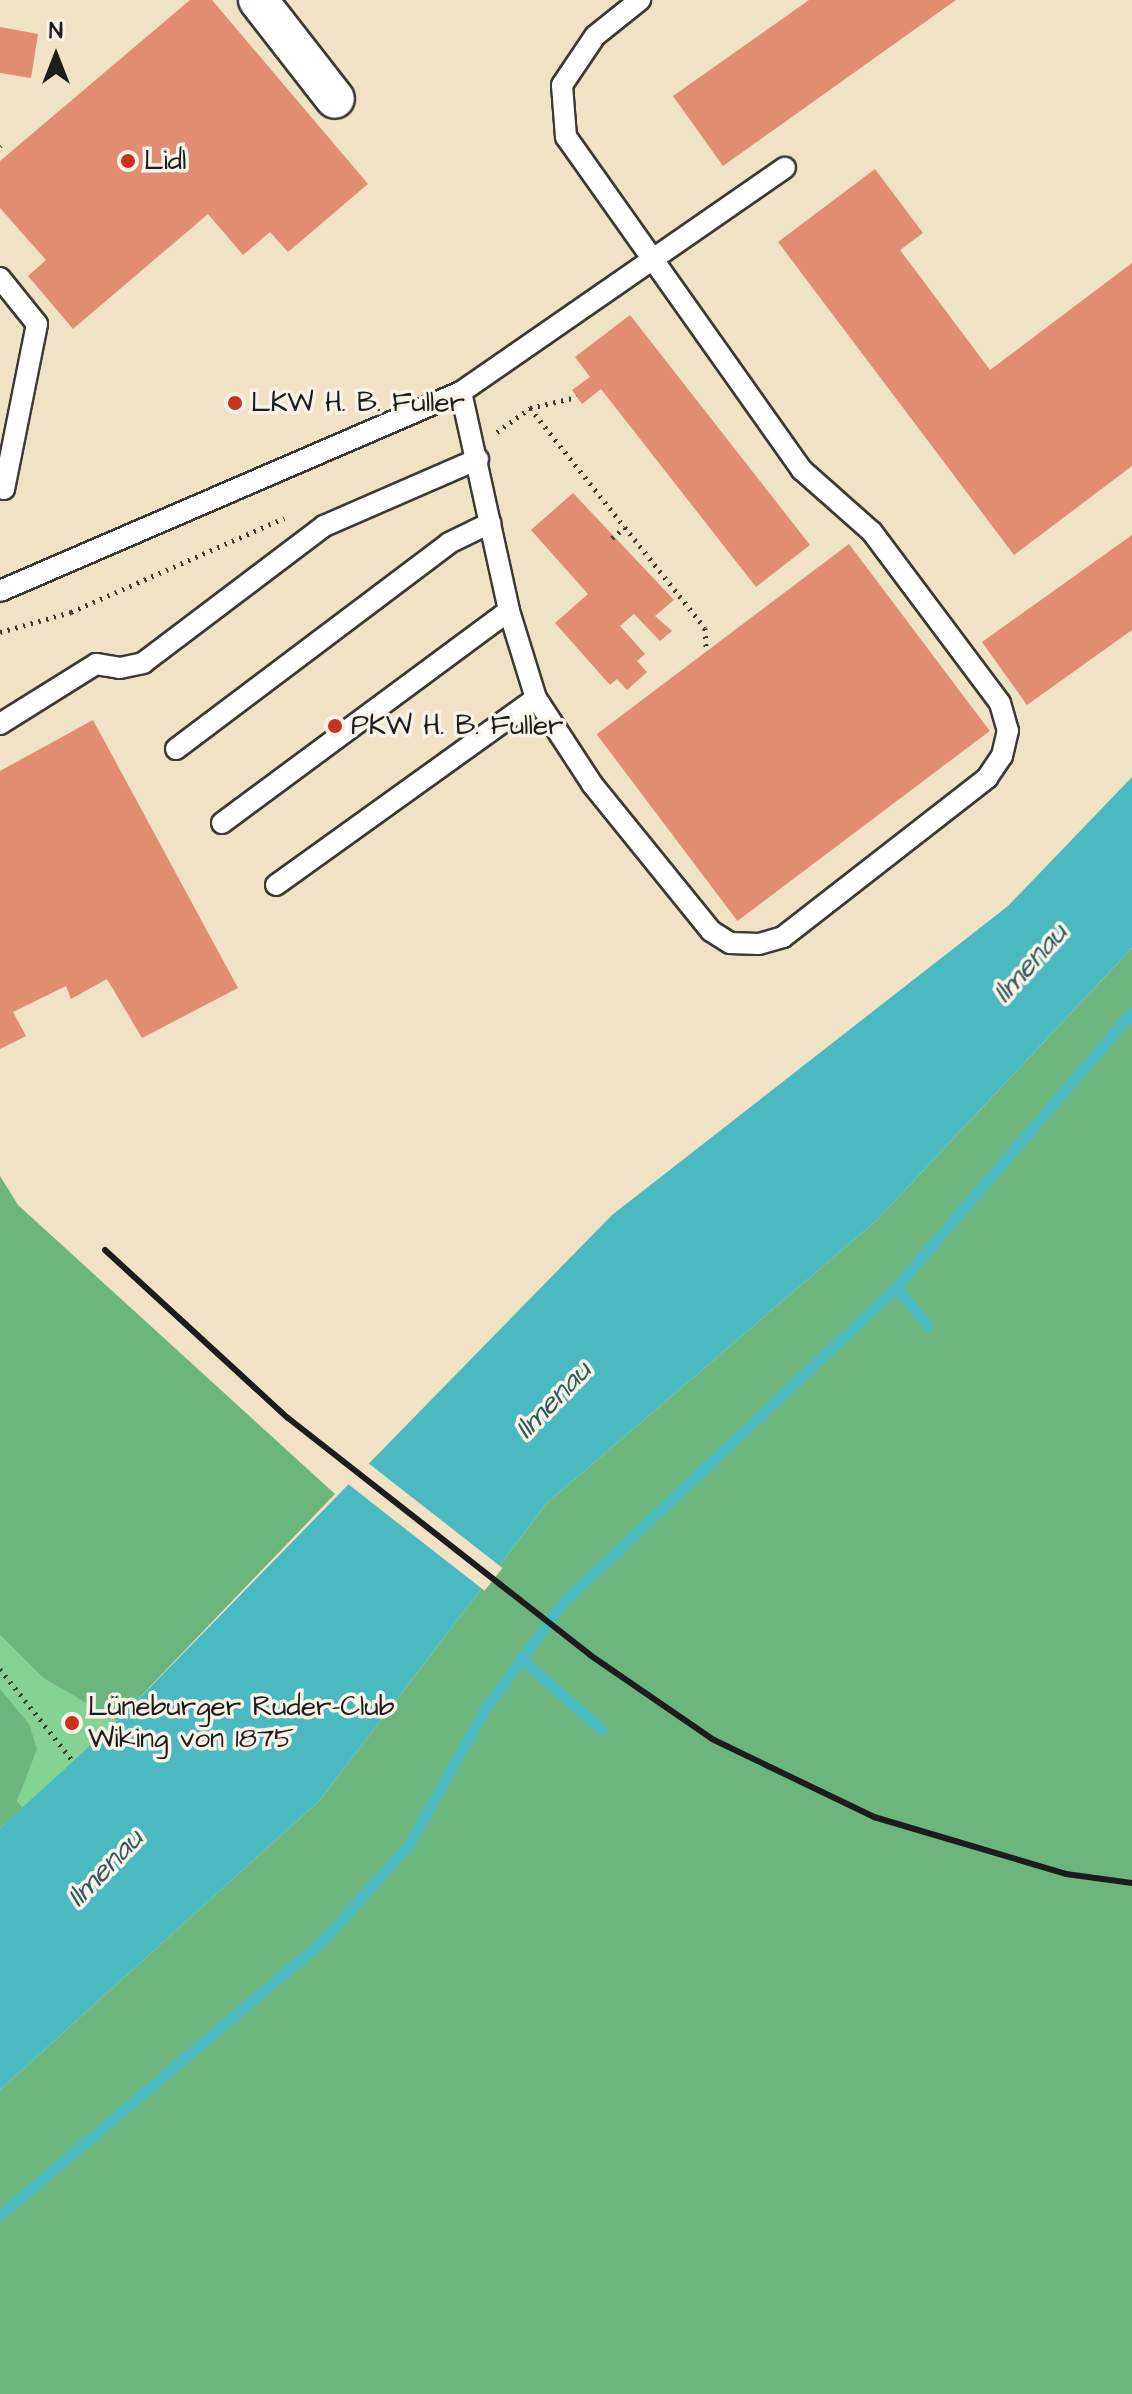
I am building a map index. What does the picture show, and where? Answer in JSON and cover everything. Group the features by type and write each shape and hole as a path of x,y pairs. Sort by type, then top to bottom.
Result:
{"street":[{"path":"258,0 335,99"}],"lane":[{"path":"461,392 476,449 509,611 536,698 592,784 711,931 730,943 759,944 783,937 987,778 1002,756 1008,731 1000,703 872,532 802,470 651,264 566,137 562,85 595,36 640,0"},
{"path":"0,591 461,392 521,354 785,168"},
{"path":"0,278 37,324 4,489 0,488"},
{"path":"0,724 9,715 96,664 120,668 143,663 324,526 476,449"},
{"path":"176,749 449,543 490,523"},
{"path":"222,823 509,611"},
{"path":"276,885 536,698"}],"path":[{"path":"476,449 530,408 577,397"},
{"path":"530,408 705,628 706,648"},
{"path":"0,632 71,612 288,516"},
{"path":"612,538 625,527"},
{"path":"0,1669 73,1761"}],"green space":[{"path":"1132,948 1132,2394 0,2394 0,2090 320,1800 547,1503 877,1220"},
{"path":"0,1176 18,1205 335,1494 117,1721 43,1678 0,1635"},
{"name":"Lüneburger Ruder-Club Wiking von 1875","path":"0,1635 43,1678 117,1721 23,1808 17,1801 36,1749 0,1689"},
{"path":"0,1689 29,1724 37,1749 17,1801 23,1808 0,1828"}],"water":[{"name":"Ilmenau","path":"1132,777 1132,948 877,1220 547,1503 320,1800 0,2090 0,1828 117,1721 612,1215 1008,906"}],"pier":[{"path":"363,1459 502,1568 485,1591 345,1482"}],"building":[{"path":"190,0 212,0 368,184 288,252 270,232 243,255 208,214 73,329 28,276 46,260 0,208 0,161"},
{"path":"809,0 956,0 723,166 673,96"},
{"path":"0,27 38,34 31,78 0,73"},
{"path":"875,169 923,233 900,250 990,370 1132,263 1132,466 1014,555 778,242"},
{"path":"630,315 810,545 756,587 601,389 582,404 572,390 590,377 575,357"},
{"path":"573,493 674,600 655,616 672,631 660,641 634,614 620,626 645,654 637,661 647,672 627,690 617,679 610,685 555,623 588,594 531,530"},
{"path":"1132,535 1132,630 1027,705 982,642"},
{"path":"849,544 990,731 737,921 597,734"},
{"path":"93,720 238,988 142,1038 107,979 71,999 66,986 13,1012 26,1036 0,1049 0,771"}],"waterway":[{"path":"0,2215 323,1940 409,1844 486,1707 563,1602 896,1287 1132,1012"},
{"path":"896,1287 928,1326"},
{"path":"520,1658 601,1729"}],"railway":[{"path":"105,1250 288,1418 590,1655 712,1739 874,1817 1066,1874 1132,1883"}],"place":[{"name":"Lidl","path":"128,161"},
{"name":"LKW H. B. Fuller","path":"235,403"},
{"name":"PKW H. B. Fuller","path":"335,726"},
{"name":"Lüneburger Ruder-Club Wiking von 1875","path":"72,1723"}]}
